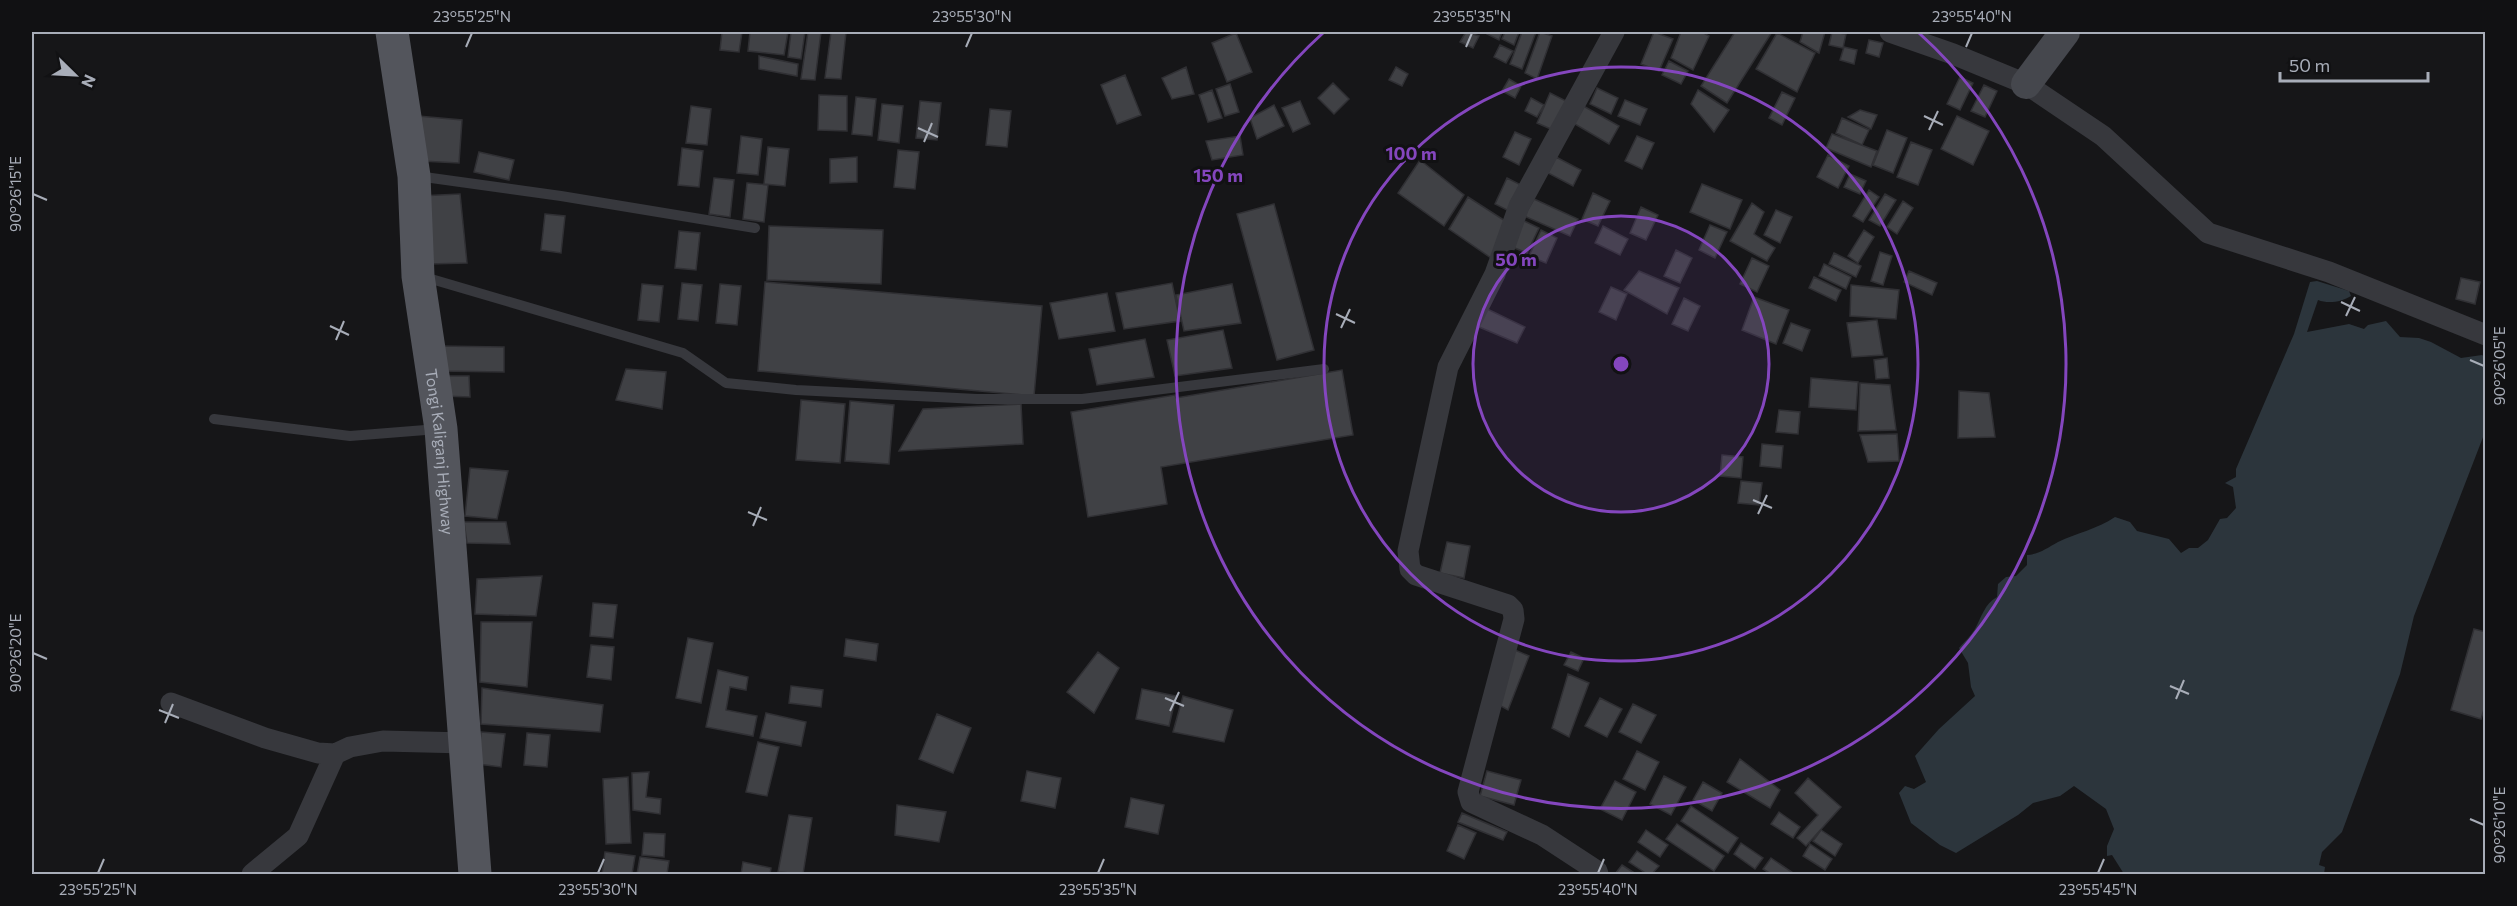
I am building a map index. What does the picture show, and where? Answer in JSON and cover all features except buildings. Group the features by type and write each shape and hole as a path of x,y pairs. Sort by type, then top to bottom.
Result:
{"main road":[{"name":"Tongi Kaliganj Highway","path":"392,32 414,176 418,276 441,429 475,874"}],"street":[{"path":"1598,874 1584,860 1542,835 1471,802 1468,792 1514,620 1513,610 1508,605 1416,575 1410,569 1408,551 1448,367 1495,273 1520,206 1552,141 1614,32"},
{"path":"1890,32 1953,54 2026,84 2103,136 2208,233 2329,272 2486,335"},
{"path":"2026,84 2066,32"},
{"path":"171,703 265,738 318,753 335,754 350,747 383,741 466,743"},
{"path":"252,874 298,836 335,754"}],"lane":[{"path":"414,176 561,196 755,228"},
{"path":"418,276 683,352 726,383 796,390 976,399 1082,399 1324,369"},
{"path":"214,419 350,435 441,429"}],"shaded area":[{"path":"2317,281 2349,291 2351,296 2335,302 2318,300 2307,332 2349,324 2364,329 2368,325 2386,321 2400,337 2419,338 2431,342 2461,358 2482,355 2485,357 2485,432 2414,616 2400,674 2342,832 2322,852 2319,865 2325,867 2324,874 2124,874 2112,855 2107,856 2107,846 2114,829 2106,809 2074,786 2060,796 2033,803 2018,815 1956,853 1940,845 1911,823 1899,793 1905,786 1914,789 1926,782 1915,756 1939,729 1975,696 1971,687 1968,663 1959,648 1973,632 1986,607 1997,597 1998,584 2006,577 2016,576 2027,565 2027,555 2040,552 2115,517 2130,522 2137,531 2169,539 2181,553 2189,548 2198,548 2208,540 2220,519 2227,518 2236,508 2233,487 2225,483 2236,477 2236,469 2294,334 2310,282"}]}
